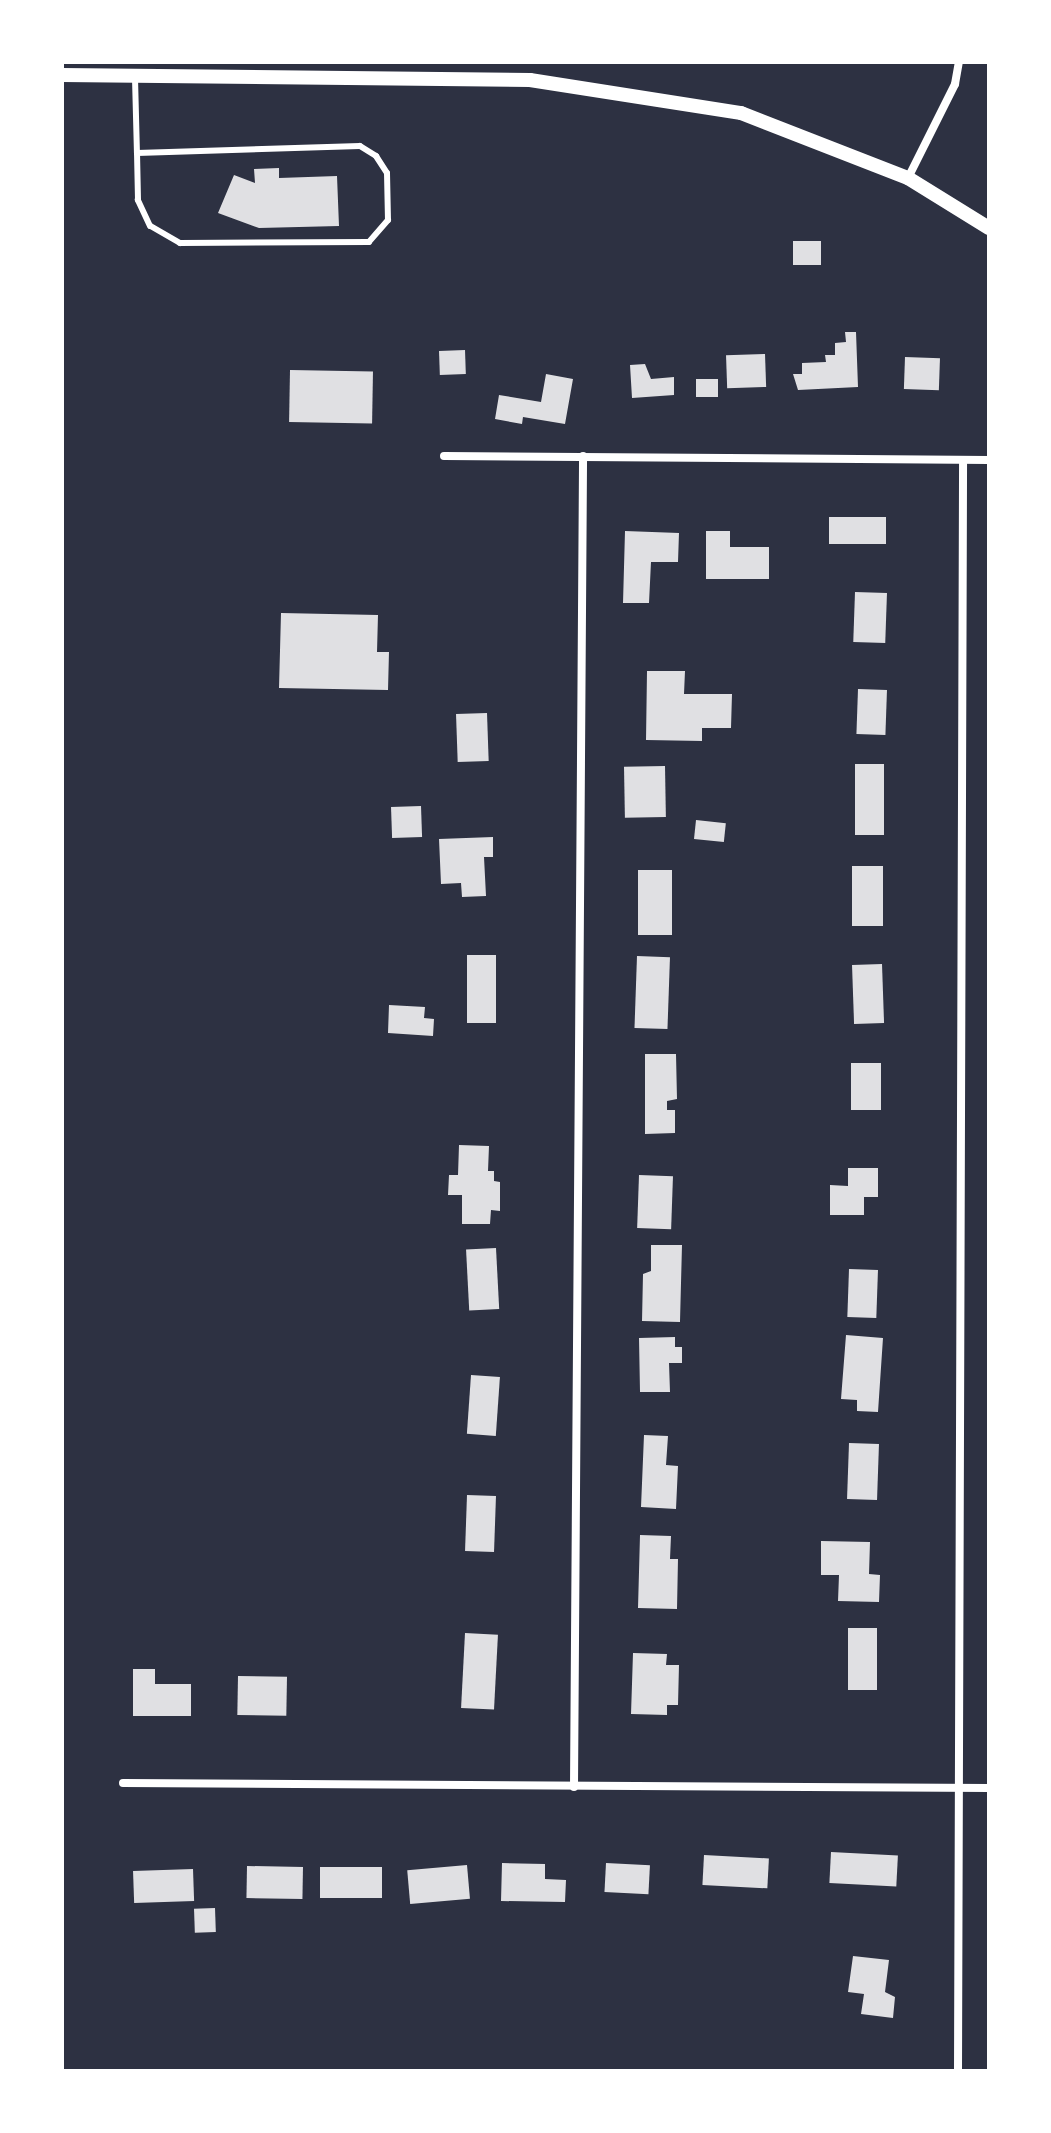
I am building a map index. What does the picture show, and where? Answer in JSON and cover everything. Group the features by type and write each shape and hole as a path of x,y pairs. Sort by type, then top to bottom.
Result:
{"street":[{"path":"908,178 955,84 959,62"},
{"path":"62,75 530,80 741,113 908,178 989,228"},
{"path":"444,456 989,460"},
{"path":"574,1787 583,456"},
{"path":"958,2071 963,460"},
{"path":"123,1783 989,1788"}],"lane":[{"path":"135,76 138,200 150,226 180,243 369,242 388,220 387,173 376,156 360,146 137,153"}],"building":[{"path":"279,168 279,178 337,176 339,226 259,228 218,213 234,175 255,183 254,169"},
{"path":"793,241 821,241 821,265 793,265"},
{"path":"845,332 856,332 858,387 798,390 793,374 802,374 802,363 826,362 825,355 835,355 835,343 846,342"},
{"path":"465,350 466,374 440,375 439,351"},
{"path":"765,354 766,387 727,388 726,355"},
{"path":"905,357 940,358 939,390 904,389"},
{"path":"645,364 651,379 674,377 674,395 632,398 630,365"},
{"path":"290,370 373,371 372,423 289,422"},
{"path":"546,374 573,379 565,424 523,417 522,424 495,419 499,395 541,402"},
{"path":"696,379 718,379 718,397 696,397"},
{"path":"829,517 886,517 886,544 829,544"},
{"path":"625,531 679,533 678,562 651,562 649,603 623,603"},
{"path":"706,531 730,531 730,547 769,547 769,579 706,579"},
{"path":"855,592 887,593 885,643 853,642"},
{"path":"281,613 378,615 377,652 389,652 388,690 279,688"},
{"path":"647,671 685,671 684,694 732,694 731,728 702,728 702,741 646,740"},
{"path":"858,689 887,690 885,735 856,734"},
{"path":"487,713 489,761 458,762 456,714"},
{"path":"855,764 884,764 884,835 855,835"},
{"path":"665,766 666,817 625,818 624,767"},
{"path":"421,806 422,837 392,838 391,807"},
{"path":"696,820 726,823 724,842 694,839"},
{"path":"493,837 493,857 484,857 486,896 462,897 461,883 441,884 439,839"},
{"path":"852,866 883,866 883,926 852,926"},
{"path":"638,870 672,870 672,935 638,935"},
{"path":"467,955 496,955 496,1023 467,1023"},
{"path":"637,956 670,957 667,1029 634,1028"},
{"path":"882,964 884,1023 854,1024 852,965"},
{"path":"389,1005 425,1007 424,1018 434,1019 433,1036 388,1033"},
{"path":"645,1054 676,1054 677,1099 667,1101 667,1110 675,1110 675,1133 645,1134"},
{"path":"851,1063 881,1063 881,1110 851,1110"},
{"path":"459,1145 489,1146 488,1171 494,1171 494,1181 500,1182 500,1211 491,1210 490,1224 462,1224 462,1195 448,1195 449,1175 458,1175"},
{"path":"848,1168 878,1168 878,1197 864,1197 864,1215 830,1215 830,1185 848,1186"},
{"path":"639,1175 673,1176 671,1229 637,1228"},
{"path":"651,1245 682,1245 680,1322 642,1321 643,1274 651,1271"},
{"path":"496,1248 499,1309 469,1310 466,1250"},
{"path":"849,1269 878,1270 876,1318 847,1317"},
{"path":"846,1335 883,1338 878,1412 857,1411 857,1400 841,1399"},
{"path":"675,1337 675,1347 682,1347 682,1363 669,1363 670,1392 640,1392 639,1338"},
{"path":"471,1375 500,1377 496,1436 467,1434"},
{"path":"644,1435 668,1436 666,1465 678,1466 676,1509 641,1507"},
{"path":"849,1443 879,1444 877,1500 847,1499"},
{"path":"467,1495 496,1496 494,1552 465,1551"},
{"path":"640,1535 671,1536 670,1559 678,1559 677,1609 638,1608"},
{"path":"821,1541 870,1542 869,1574 880,1575 879,1602 838,1601 839,1575 821,1575"},
{"path":"848,1628 877,1628 877,1690 848,1690"},
{"path":"465,1633 498,1635 494,1710 461,1708"},
{"path":"633,1653 667,1654 666,1665 679,1665 678,1705 667,1705 667,1715 631,1714"},
{"path":"133,1669 155,1669 155,1684 191,1684 191,1716 133,1716"},
{"path":"238,1676 287,1677 286,1716 237,1715"},
{"path":"831,1852 898,1856 896,1886 829,1883"},
{"path":"704,1855 769,1858 767,1888 702,1885"},
{"path":"502,1863 545,1864 545,1879 566,1880 565,1902 501,1901"},
{"path":"606,1863 650,1865 648,1894 604,1892"},
{"path":"467,1865 470,1899 410,1904 407,1870"},
{"path":"247,1866 303,1867 302,1899 246,1898"},
{"path":"320,1867 382,1867 382,1898 320,1898"},
{"path":"193,1869 194,1901 134,1903 133,1871"},
{"path":"215,1908 216,1932 195,1933 194,1909"},
{"path":"853,1956 889,1960 885,1992 895,1997 893,2018 861,2014 864,1994 848,1992"}]}
